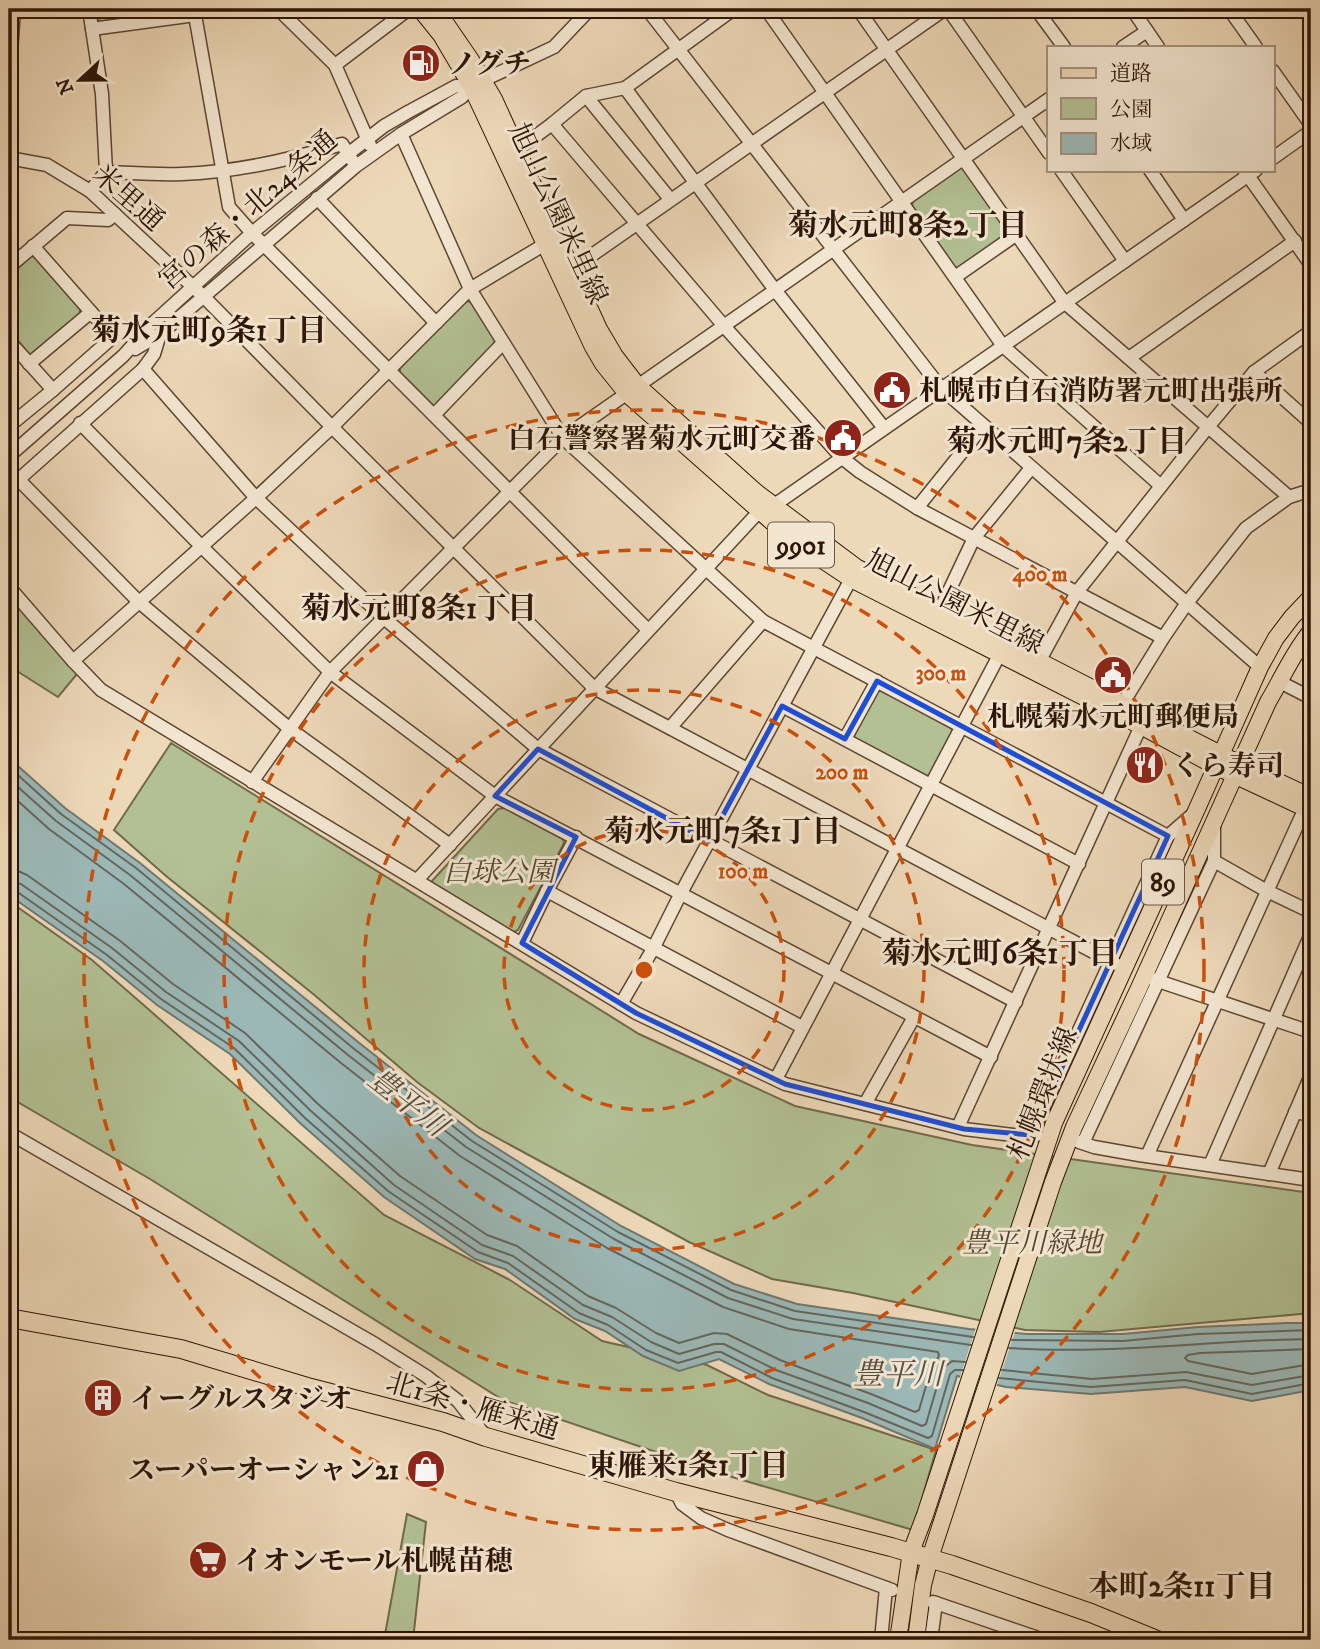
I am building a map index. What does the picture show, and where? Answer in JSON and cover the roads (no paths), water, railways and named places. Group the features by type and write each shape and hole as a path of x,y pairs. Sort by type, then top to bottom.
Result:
{"highway":[{"name":"北1条・雁来通","path":"9,1318 181,1349 311,1388 443,1422 676,1492 911,1552 1091,1613 1157,1640"}],"main road":[{"name":"旭山公園米里線","path":"419,9 477,83 494,99 517,150 593,347 603,364 767,509 809,551 850,579 1002,649 1040,660 1124,703 1218,760 1309,806"},
{"name":"旭山公園米里線","path":"436,9 471,60 477,83 551,240 572,269 599,329 632,390"},
{"name":"旭山公園米里線","path":"767,509 856,567 940,610 1002,649 1141,726 1218,760"},
{"name":"札幌環状線","path":"898,1640 911,1552 1054,1123 1260,667 1276,638 1311,597"},
{"name":"札幌環状線","path":"916,1640 923,1585 942,1519 1074,1127 1268,702 1292,657 1311,631"}],"street":[{"path":"9,82 14,9"},
{"path":"89,9 102,94 106,173 90,191"},
{"path":"278,9 335,65 373,153"},
{"path":"335,65 409,9"},
{"path":"647,9 941,388 1260,667"},
{"path":"517,150 586,96 625,88 734,9"},
{"path":"766,9 1003,346 1161,486"},
{"path":"858,9 1064,302 1289,497"},
{"path":"572,269 824,91 946,9 1047,150"},
{"path":"1036,9 1063,46"},
{"path":"1132,9 1157,46"},
{"path":"1229,9 1255,46"},
{"path":"477,83 554,47 585,11"},
{"path":"92,29 199,12 229,207 648,630"},
{"path":"1124,46 1147,30"},
{"path":"1274,72 1311,125"},
{"name":"宮の森・北24条通","path":"9,456 123,356 157,328 204,297 355,166 462,97 477,83"},
{"name":"宮の森・北24条通","path":"157,328 194,287 252,233 367,139 396,119 456,86 477,83"},
{"path":"625,88 775,290 884,428"},
{"path":"586,96 670,199"},
{"path":"252,782 330,672 563,438 1047,100"},
{"path":"552,124 724,327 841,457 917,508 1163,638"},
{"path":"1274,157 1311,131"},
{"path":"401,134 470,289 563,438 762,621 1168,836"},
{"path":"106,173 172,174 223,171 262,165 342,144 355,166"},
{"name":"米里通","path":"9,158 47,166 90,191 194,287 594,688 1114,963"},
{"path":"1062,172 1125,261"},
{"path":"1151,172 1184,220"},
{"path":"417,880 754,517 1250,172 1311,265"},
{"path":"317,198 436,323"},
{"path":"9,267 67,218 108,220 115,214"},
{"path":"955,277 1017,234"},
{"path":"73,661 332,427 470,289 551,240"},
{"path":"1129,358 1295,241"},
{"path":"33,246 113,337"},
{"path":"29,364 90,312"},
{"path":"9,426 113,337 128,328 157,328 154,354 143,369 13,484 139,602 290,729 450,845"},
{"path":"1040,660 1077,592 1208,427 1254,372 1311,331"},
{"path":"9,341 53,390"},
{"path":"434,415 503,343"},
{"path":"143,369 256,498 384,618 538,749 1016,1002"},
{"path":"1254,372 1311,423"},
{"path":"80,423 330,672 495,796 576,836 991,1057"},
{"path":"917,508 983,426"},
{"path":"940,610 974,538 1031,468"},
{"path":"1124,703 1187,603 1246,528 1289,497 1311,490"},
{"path":"621,1004 850,579"},
{"path":"9,587 101,690 636,1013 785,1084 958,1127 1013,1135 1034,1135 1114,963 1168,836 1196,811"},
{"path":"670,728 762,621"},
{"path":"776,1079 1002,649"},
{"path":"845,739 877,681"},
{"path":"1280,682 1311,698"},
{"path":"782,706 1079,864"},
{"path":"958,1127 1141,726"},
{"path":"1147,1156 1267,891 1309,806"},
{"path":"1214,825 1214,861 1155,981 1081,1143 1147,1156 1311,1180"},
{"path":"522,943 576,836"},
{"path":"1214,861 1311,912"},
{"path":"547,891 802,1027"},
{"path":"1210,1165 1311,934"},
{"path":"1155,981 1311,1032"},
{"path":"865,1104 914,1017"},
{"path":"1269,1174 1311,1075"},
{"path":"1295,1112 1311,1115"},
{"path":"9,1133 416,1370 458,1401 486,1437"},
{"path":"676,1492 682,1504 701,1518 889,1589 881,1640"},
{"path":"931,1640 934,1603 1044,1640"}],"water":[{"name":"豊平川","path":"9,758 65,808 140,863 476,1135 621,1226 734,1284 797,1304 969,1329 1027,1334 1123,1334 1198,1327 1311,1323 1311,1390 1252,1401 1185,1387 1091,1394 1006,1387 957,1376 935,1449 862,1418 769,1384 719,1359 679,1371 643,1356 605,1331 575,1319 505,1269 475,1259 384,1197 300,1123 230,1054 157,1005 103,961 9,895"}],"place":[{"name":"ノグチ","path":"421,63"},
{"name":"札幌市白石消防署元町出張所","path":"892,390"},
{"name":"白石警察署菊水元町交番","path":"843,438"},
{"name":"札幌菊水元町郵便局","path":"1113,675"},
{"name":"くら寿司","path":"1145,765"},
{"name":"イーグルスタジオ","path":"103,1398"},
{"name":"スーパーオーシャン21","path":"426,1469"},
{"name":"イオンモール札幌苗穂","path":"208,1560"}],"district":[{"name":"菊水元町8条2丁目","path":"908,225"},
{"name":"菊水元町9条1丁目","path":"209,330"},
{"name":"菊水元町7条2丁目","path":"1067,441"},
{"name":"菊水元町8条1丁目","path":"419,608"},
{"name":"菊水元町7条1丁目","path":"723,831"},
{"name":"菊水元町6条1丁目","path":"1000,953"},
{"name":"東雁来1条1丁目","path":"688,1465"},
{"name":"本町2条11丁目","path":"1182,1586"}],"park label":[{"name":"白球公園","path":"499,871"},
{"name":"豊平川緑地","path":"1032,1242"}]}
